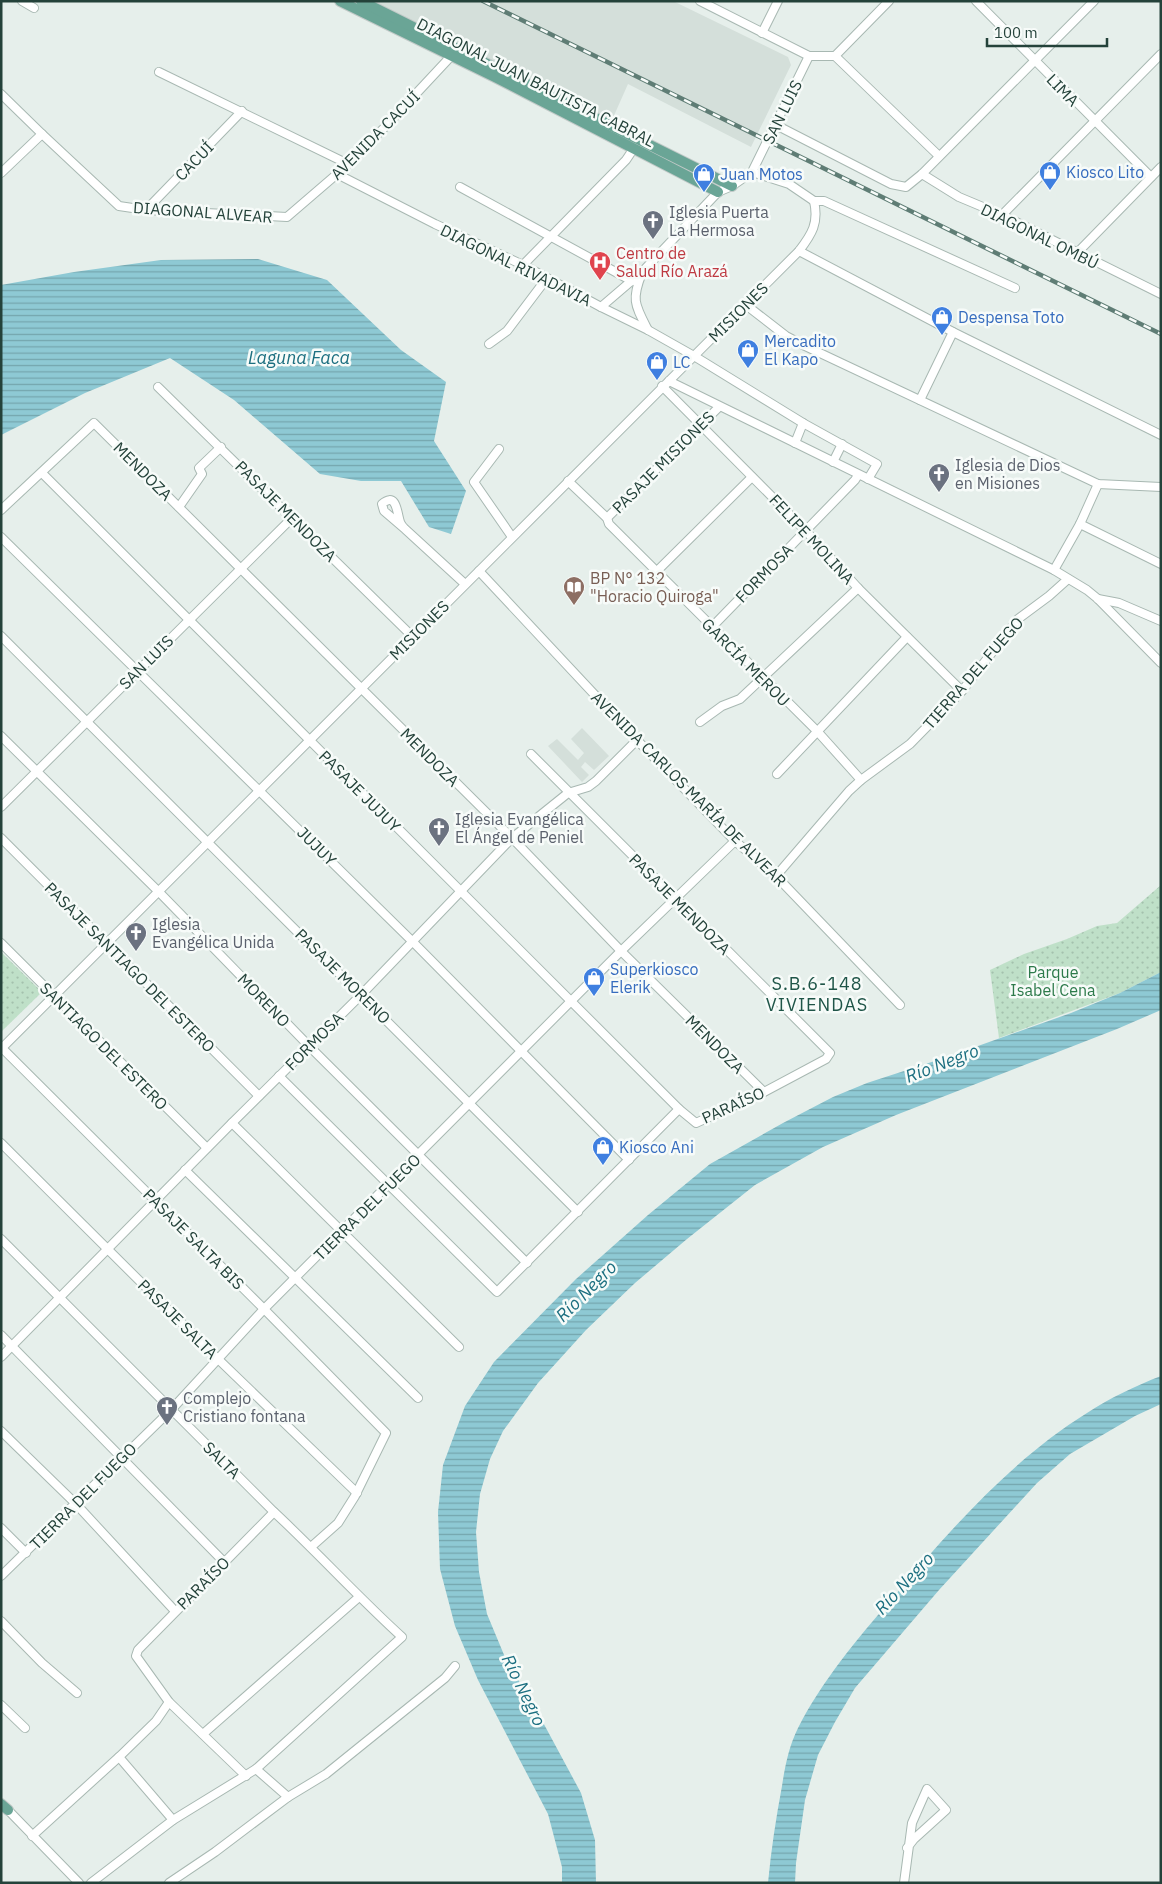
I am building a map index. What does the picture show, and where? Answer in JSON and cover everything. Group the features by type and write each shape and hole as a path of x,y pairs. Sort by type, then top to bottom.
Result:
{"main road":[{"name":"DIAGONAL JUAN BAUTISTA CABRAL","path":"340,1 455,52 732,186"},
{"name":"DIAGONAL JUAN BAUTISTA CABRAL","path":"362,1 718,192"}],"street":[{"path":"22,1 34,8"},
{"path":"700,1 808,56 835,56 939,156"},
{"path":"762,33 778,1"},
{"path":"835,56 890,1"},
{"name":"LIMA","path":"976,1 1151,177"},
{"path":"776,125 891,184 906,187 922,174 1094,1"},
{"name":"AVENIDA CACUÍ","path":"287,217 348,164 455,52"},
{"path":"1002,215 1161,54"},
{"name":"SAN LUIS","path":"601,307 632,282 718,192 732,186 752,172 808,56"},
{"path":"159,72 348,164"},
{"path":"1,94 42,134 1,173"},
{"name":"CACUÍ","path":"146,210 242,112"},
{"name":"DIAGONAL ALVEAR","path":"42,134 119,206 146,210 287,217"},
{"path":"523,265 626,160 634,148"},
{"path":"1077,253 1161,168"},
{"path":"752,172 789,184 814,201 824,202 1015,288"},
{"name":"DIAGONAL RIVADAVIA","path":"337,174 435,224 523,265 694,356 877,464 868,479"},
{"name":"DIAGONAL OMBÚ","path":"922,174 959,197 1002,215 1161,294"},
{"path":"460,187 632,282"},
{"name":"MISIONES","path":"2,1048 799,251 811,235 818,215 814,201"},
{"path":"799,251 953,332 1161,435"},
{"path":"643,271 635,290 638,309 648,330"},
{"path":"489,344 507,331 547,278"},
{"path":"746,305 786,336 1098,484 1161,487"},
{"path":"920,400 953,332"},
{"path":"669,381 1054,570 1098,599 1161,664"},
{"name":"FELIPE MOLINA","path":"662,386 806,531 858,588 962,691"},
{"name":"PASAJE MENDOZA","path":"158,387 412,637"},
{"name":"PASAJE MISIONES","path":"607,518 720,407"},
{"path":"794,443 803,422"},
{"name":"MENDOZA","path":"42,473 94,423 512,838 621,952 764,1092"},
{"path":"833,462 842,444"},
{"path":"179,507 202,474 199,468 221,447"},
{"path":"499,449 474,482 512,537"},
{"path":"1,510 42,473"},
{"name":"PASAJE JUJUY","path":"42,473 679,1109"},
{"name":"FORMOSA","path":"712,628 858,475"},
{"path":"657,571 752,477"},
{"name":"GARCÍA MEROU","path":"568,481 607,518 609,524 712,628 817,731 861,780"},
{"path":"1054,570 1080,524 1098,484"},
{"name":"SAN LUIS","path":"1,807 292,518"},
{"path":"1080,524 1161,564"},
{"path":"405,529 465,584"},
{"name":"JUJUY","path":"1,537 260,790 629,1160"},
{"name":"AVENIDA CARLOS MARÍA DE ALVEAR","path":"479,571 637,740 736,841 776,876 900,1005"},
{"name":"TIERRA DEL FUEGO","path":"776,876 861,780 910,744 962,691 1018,619 1068,579"},
{"path":"700,722 722,706 740,699 858,588"},
{"path":"1098,599 1119,604 1161,621"},
{"name":"PASAJE MORENO","path":"1,636 362,994 578,1212"},
{"path":"776,774 908,637"},
{"name":"MORENO","path":"1,736 527,1262"},
{"name":"FORMOSA","path":"1,1357 362,994 512,838 568,793 588,787 596,781 637,740"},
{"name":"PASAJE MENDOZA","path":"531,754 830,1053"},
{"name":"PASAJE SANTIAGO DEL ESTERO","path":"1,838 259,1096"},
{"name":"TIERRA DEL FUEGO","path":"1,1576 172,1409 264,1309 621,952 736,841"},
{"name":"SANTIAGO DEL ESTERO","path":"1,944 207,1148"},
{"name":"PASAJE SALTA BIS","path":"2,1048 386,1433 357,1493"},
{"name":"PARAÍSO","path":"389,1186 497,1292 679,1109 696,1123 817,1065 826,1059 830,1053"},
{"path":"279,1076 389,1186"},
{"path":"232,1123 459,1348"},
{"name":"PASAJE SALTA","path":"1,1143 218,1359 357,1493"},
{"path":"186,1170 418,1398"},
{"name":"SALTA","path":"1,1239 274,1512 312,1547 359,1597 402,1637 256,1769"},
{"path":"1,1335 224,1562"},
{"path":"1,1431 76,1504 175,1610"},
{"path":"312,1547 338,1523 357,1493"},
{"name":"PARAÍSO","path":"169,1702 136,1656 138,1650 175,1610 274,1512"},
{"path":"1,1528 26,1553"},
{"path":"202,1734 359,1597"},
{"path":"1,1621 42,1662 78,1693"},
{"path":"169,1883 215,1852 288,1797 326,1774 445,1678 455,1666"},
{"path":"32,1836 120,1758 156,1721 169,1702 246,1776"},
{"path":"1,1705 25,1728"},
{"path":"120,1758 172,1820"},
{"path":"91,1883 172,1820 256,1769 288,1797"},
{"path":"904,1883 907,1848 912,1823 927,1789 946,1810 914,1839 907,1848"},
{"path":"4,1807 79,1883"}],"shaded area":[{"path":"370,1 673,1 788,57 791,65 751,147 628,84 612,120"},
{"path":"582,728 609,756 594,770 585,762 581,767 589,775 582,782 548,746 557,739 578,760 584,753 571,739"}],"green space":[{"name":"Parque Isabel Cena","path":"1161,885 1161,972 1120,993 999,1038 990,970 1024,954 1097,926 1117,923"},
{"path":"1,952 42,992 1,1032"}],"water":[{"name":"Laguna Faca","path":"258,259 327,280 401,350 446,382 434,441 466,491 451,534 429,527 401,481 361,481 320,474 234,400 170,358 85,393 1,435 1,285 74,272 161,260"},
{"name":"Río Negro","path":"1161,972 1161,1010 896,1115 823,1147 755,1185 635,1283 586,1330 538,1383 503,1431 490,1459 480,1494 476,1532 479,1572 487,1614 507,1662 532,1702 581,1793 595,1840 596,1883 562,1883 562,1867 548,1814 478,1680 455,1626 440,1569 438,1512 443,1465 465,1406 494,1362 576,1279 648,1215 710,1164 833,1097 867,1083 1071,1013 1120,993"},
{"path":"1161,1376 1161,1404 1135,1416 1070,1454 1037,1483 939,1590 855,1688 818,1755 805,1800 795,1883 768,1883 778,1810 792,1742 807,1711 853,1645 958,1523 1032,1452 1105,1402"}],"railway":[{"path":"483,1 1161,334"}],"place":[{"name":"Kiosco Lito","path":"1050,191"},
{"name":"Juan Motos","path":"704,193"},
{"name":"Iglesia Puerta La Hermosa","path":"653,240"},
{"name":"Centro de Salud Río Arazá","path":"600,281"},
{"name":"Despensa Toto","path":"942,336"},
{"name":"Mercadito El Kapo","path":"748,369"},
{"name":"LC","path":"657,381"},
{"name":"Iglesia de Dios en Misiones","path":"939,493"},
{"name":"BP N° 132 \"Horacio Quiroga\"","path":"574,606"},
{"name":"Iglesia Evangélica El Ángel de Peniel","path":"439,847"},
{"name":"Iglesia Evangélica Unida","path":"136,952"},
{"name":"Superkiosco Elerik","path":"594,997"},
{"name":"Kiosco Ani","path":"603,1166"},
{"name":"Complejo Cristiano fontana","path":"167,1426"}],"district":[{"name":"S.B.6-148 VIVIENDAS","path":"817,993"}]}
